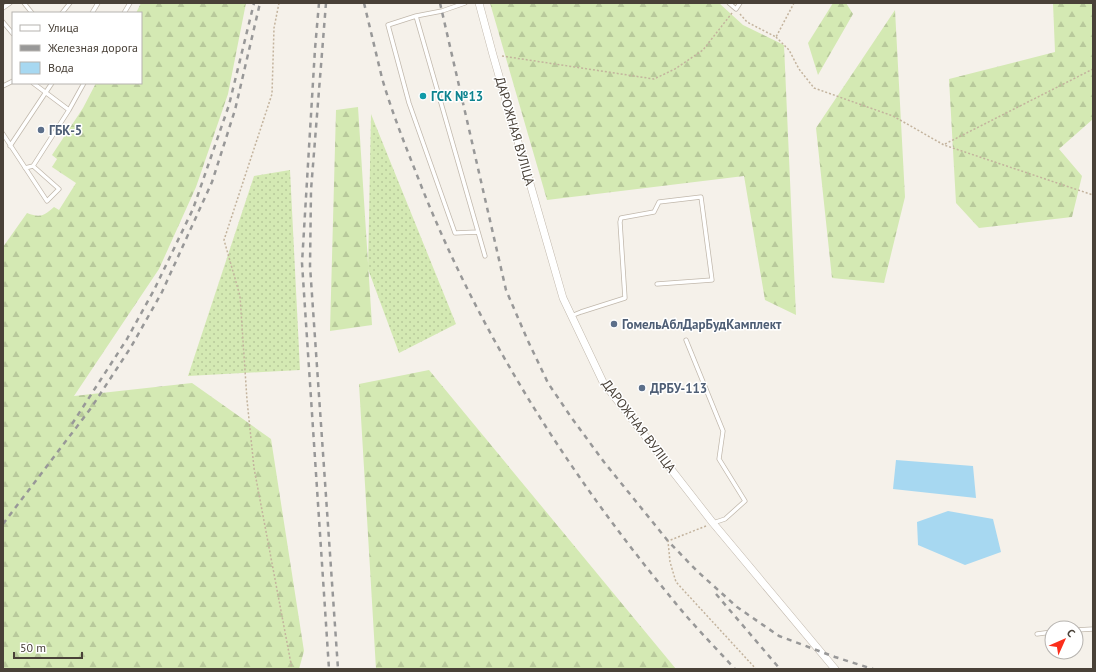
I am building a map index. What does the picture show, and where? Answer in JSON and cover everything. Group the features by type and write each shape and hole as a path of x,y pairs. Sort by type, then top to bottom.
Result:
{"street":[{"name":"ДАРОЖНАЯ ВУЛІЦА","path":"479,3 563,298 603,382 713,523 835,669"}],"lane":[{"path":"3,8 10,3"},
{"path":"24,3 31,12"},
{"path":"63,12 70,3"},
{"path":"93,12 98,3"},
{"path":"125,12 130,3"},
{"path":"466,3 388,25 409,103 455,233 478,232"},
{"path":"729,3 736,9 740,3"},
{"path":"416,16 484,256"},
{"path":"3,22 12,33"},
{"path":"3,86 12,82"},
{"path":"34,84 69,110"},
{"path":"10,146 51,84"},
{"path":"25,168 33,166 69,110 83,84"},
{"path":"3,134 47,201 59,189 33,166"},
{"path":"571,316 625,298 621,218 654,212 658,202 701,197 712,280 657,284"},
{"path":"686,340 723,431 719,459 745,501 725,519 713,523"},
{"path":"1037,634 1044,633"}],"path":[{"path":"279,3 274,28 272,94 224,240 240,296 247,400 254,468 292,669"},
{"path":"776,37 794,3"},
{"path":"493,55 654,79 675,69 703,50 736,9 747,22 776,37 789,50 799,69 814,88 893,116 944,145 1093,195"},
{"path":"944,145 1093,69"},
{"path":"713,523 668,541 670,562 676,582 756,669"}],"green space":[{"path":"141,3 246,3 228,94 196,187 159,269 74,396 192,383 271,439 304,651 299,669 3,669 3,247 27,213 39,216 54,207 59,210 76,183 52,167 57,159 52,155 83,108 95,84 142,84 142,12 136,12"},
{"path":"490,3 719,3 743,25 784,45 796,315 765,300 744,176 547,200"},
{"path":"833,3 846,3 853,14 818,75 808,43"},
{"path":"1053,3 1093,3 1093,119 1059,149 1082,176 1072,217 979,228 956,203 949,79 1055,52"},
{"path":"895,10 905,197 884,283 832,278 816,128"},
{"path":"358,107 372,325 330,331 336,110"},
{"path":"371,114 456,324 399,353 368,269"},
{"path":"290,170 300,370 188,376 254,176"},
{"path":"429,370 676,669 376,669 359,384"}],"water":[{"path":"896,460 973,466 976,498 893,489"},
{"path":"948,511 993,519 1001,552 965,565 918,545 917,522"}],"railway":[{"path":"72,424 127,339 154,290 193,209 229,105 254,3"},
{"path":"3,524 91,408 131,347 162,292 212,182 235,110 260,3"},
{"path":"319,3 302,263 329,669"},
{"path":"326,3 311,190 310,266 338,669"},
{"path":"364,3 382,78 406,147 439,228 495,341 526,396 560,449 596,500 680,609 735,669"},
{"path":"440,3 506,290 548,383 604,462 668,541 697,571 737,607 779,636 835,657 873,669"},
{"path":"716,594 780,669"}],"place":[{"name":"ГСК №13","path":"423,96"},
{"name":"ГБК-5","path":"41,130"},
{"name":"ГомельАблДарБудКамплект","path":"614,324"},
{"name":"ДРБУ-113","path":"642,388"}]}
